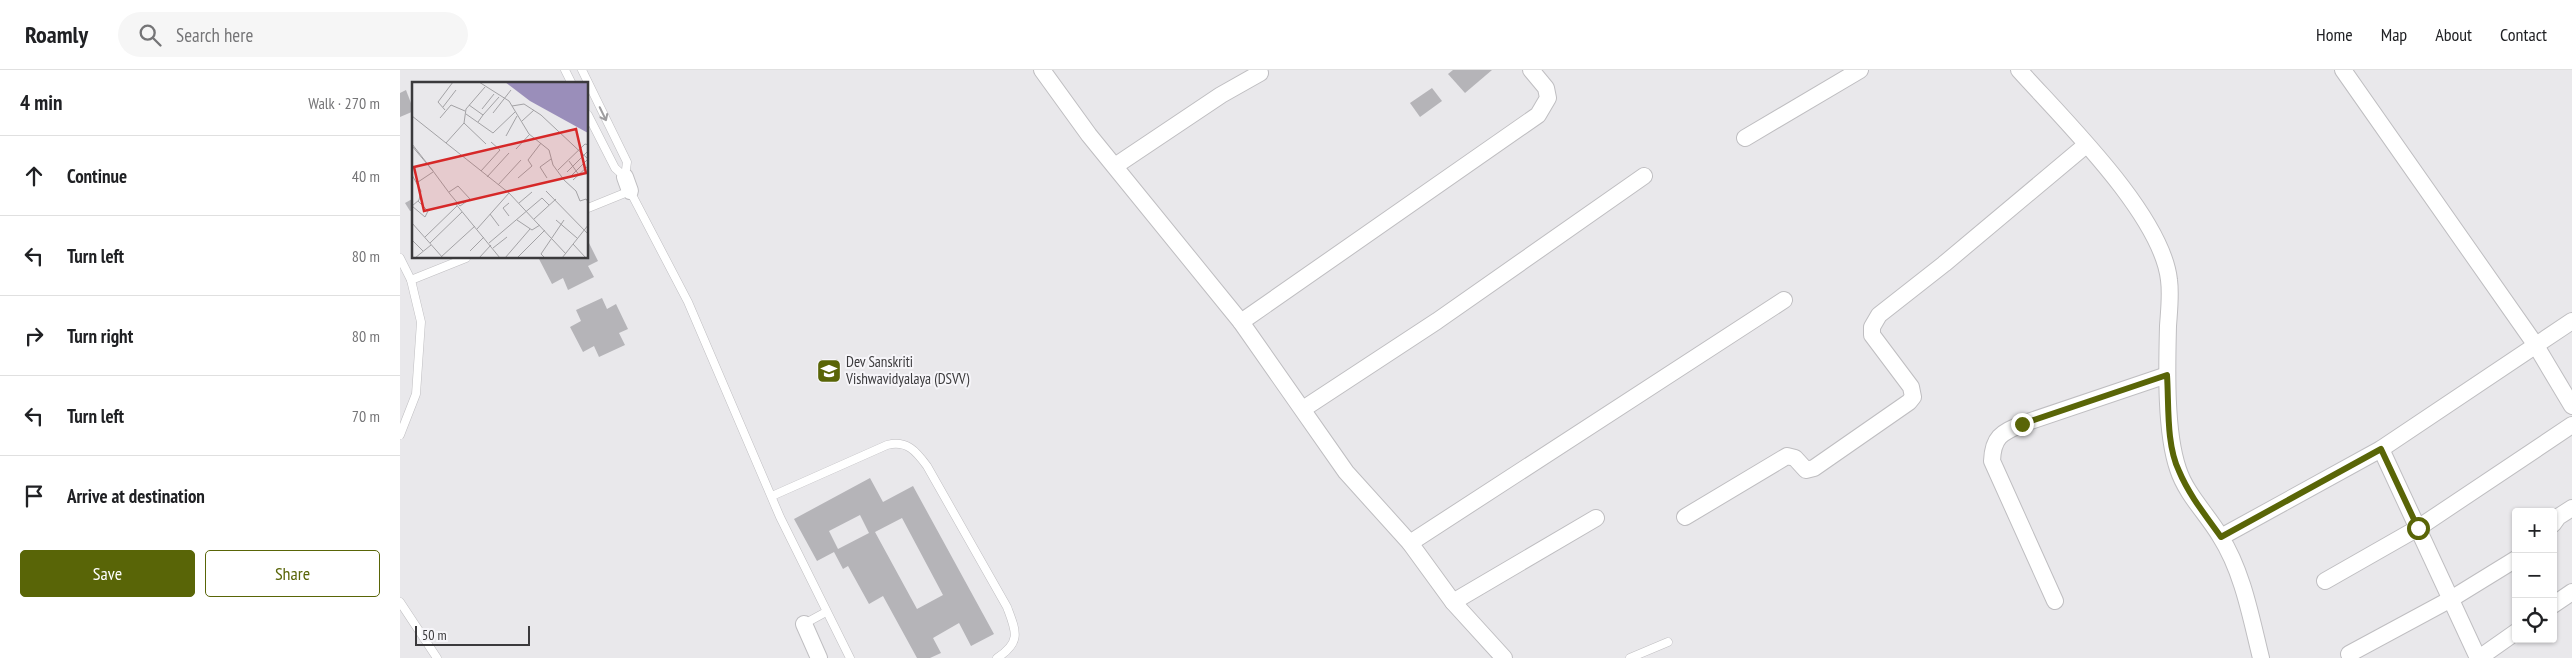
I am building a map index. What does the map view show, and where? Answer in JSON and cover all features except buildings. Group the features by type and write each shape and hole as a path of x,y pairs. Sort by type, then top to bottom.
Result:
{"street":[{"path":"1042,70 1089,135 1241,322 1346,472 1410,543 1453,602 1504,658"},
{"path":"1241,322 1538,115 1548,98 1546,88 1531,70"},
{"path":"1745,138 1860,70"},
{"path":"2019,70 2118,181 2162,252 2170,282 2167,375 2172,436 2178,470 2198,505 2221,537 2244,595 2261,658"},
{"path":"2343,70 2535,344 2572,406"},
{"path":"1115,166 1221,95 1260,73"},
{"path":"1685,517 1786,456 1795,458 1806,470 1814,468 1909,402 1913,397 1911,387 1872,335 1874,322 1879,315 1944,264 2086,145"},
{"path":"1303,409 1436,321 1644,176"},
{"path":"1410,543 1784,300"},
{"path":"2221,537 2381,449 2572,321"},
{"path":"2056,602 1992,461 1993,448 1997,438 2004,432 2022,424 2167,375"},
{"path":"2325,581 2418,528 2572,425"},
{"path":"2381,449 2479,658 2512,635"},
{"path":"2557,518 2572,508"},
{"path":"1453,602 1596,518"},
{"path":"2349,654 2451,599 2512,561"},
{"path":"2557,602 2572,592"},
{"path":"804,624 819,658"}],"lane":[{"path":"565,70 571,82"},
{"path":"582,70 588,82"},
{"path":"589,84 627,162 628,184"},
{"path":"589,117 615,168 628,184 688,302 772,496 826,612 850,658"},
{"path":"589,207 628,184"},
{"path":"400,258 411,280 421,322 416,394 400,435"},
{"path":"411,280 464,259"},
{"path":"772,496 887,445 897,443 915,450 927,466 1007,607 1016,628 1015,640 1006,652 997,658"},
{"path":"400,602 437,658"},
{"path":"804,624 826,612"},
{"path":"1630,658 1668,642"}],"place":[{"name":"Dev Sanskriti Vishwavidyalaya (DSVV)","path":"829,371"}],"route":[{"path":"2022,424 2167,375 2174,454 2178,470 2198,505 2221,537 2381,449 2418,528"}]}
